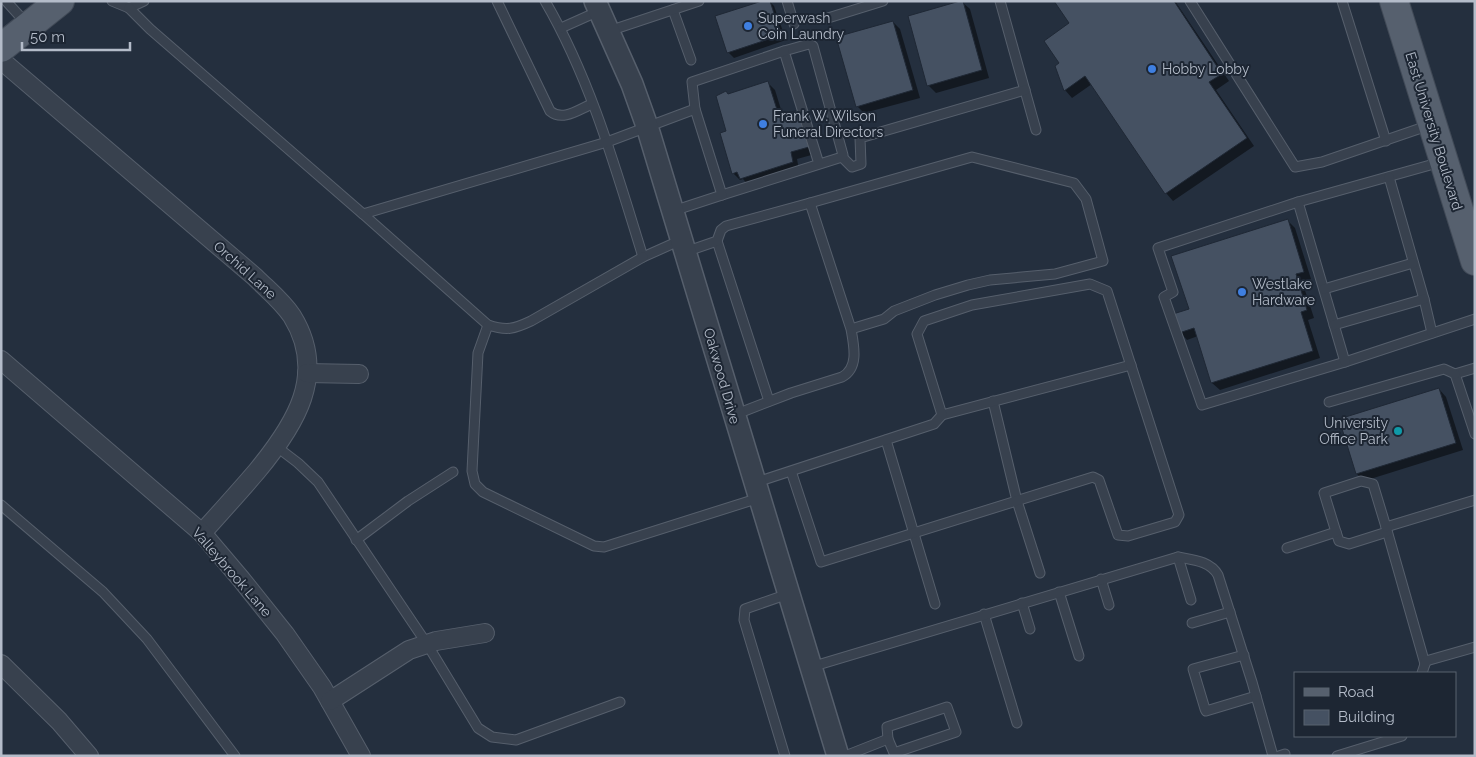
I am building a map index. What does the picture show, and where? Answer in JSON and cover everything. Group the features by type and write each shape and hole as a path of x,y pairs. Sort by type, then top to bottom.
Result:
{"main road":[{"path":"1,48 60,1"},
{"name":"East University Boulevard","path":"1394,1 1475,261"}],"street":[{"name":"Oakwood Drive","path":"598,6 632,84 647,126 733,416 838,756"},
{"name":"Orchid Lane","path":"1,60 255,277 279,300 291,315 299,331 305,348 307,373 301,403 292,423 277,447 202,534"},
{"name":"Valleybrook Lane","path":"1,360 202,534 285,634 322,687 361,756"},
{"path":"307,373 359,374"},
{"path":"330,701 409,650 427,644 485,633"},
{"path":"1,664 59,721 89,756"}],"lane":[{"path":"6,1 28,26"},
{"path":"112,1 129,8 150,29 488,325 501,329 515,328 643,257 683,246 717,241"},
{"path":"129,8 144,1"},
{"path":"498,1 550,111 554,115 565,116 592,104"},
{"path":"545,1 561,28 607,142 643,257"},
{"path":"609,31 699,1"},
{"path":"788,1 794,24"},
{"path":"828,18 883,1"},
{"path":"1000,1 1036,130"},
{"path":"1190,1 1295,167 1322,162 1432,124"},
{"path":"1342,1 1386,141"},
{"path":"561,28 598,6"},
{"path":"673,10 690,60"},
{"path":"722,195 695,109 692,85 694,80 784,51 809,44 813,46 844,153 842,157"},
{"path":"784,51 819,164"},
{"path":"842,157 852,168 861,164 860,138 1025,90"},
{"path":"363,214 607,142 695,109"},
{"path":"673,211 842,157"},
{"path":"769,401 717,241 721,230 726,226 972,157 1074,183 1086,199 1103,261 1055,274 990,280 968,285 934,295 894,311 884,319 850,329"},
{"path":"1444,161 1298,202 1158,248 1173,292 1164,297 1202,406 1475,319"},
{"path":"1389,177 1432,333"},
{"path":"1298,202 1345,362"},
{"path":"733,416 769,401 842,377 849,373 852,368 853,344 850,329 810,203"},
{"path":"1324,289 1413,263"},
{"path":"791,471 821,562 1092,477 1099,480 1118,535 1128,536 1175,522 1179,515 1107,291 1090,284 972,305 924,321 917,334 942,415"},
{"path":"1334,325 1424,299"},
{"path":"488,325 478,353 472,471 475,484 483,492 594,546 604,547 757,490 791,471 934,424 942,415 1131,365"},
{"path":"1329,402 1444,368 1454,374 1475,434"},
{"path":"1454,374 1475,368"},
{"path":"994,401 1017,501 1040,573"},
{"path":"886,440 936,604"},
{"path":"277,447 318,482 427,644 478,728 492,737 516,740 620,702"},
{"path":"356,540 408,501 453,472"},
{"path":"1422,672 1425,664 1386,529 1372,484 1361,481 1324,493 1339,541 1349,544 1386,529 1475,500"},
{"path":"1,505 103,592 147,639 235,756"},
{"path":"1287,548 1336,532"},
{"path":"1178,557 1190,600"},
{"path":"810,667 1178,557 1208,564 1214,569 1224,590 1273,756"},
{"path":"1101,579 1109,605"},
{"path":"1059,592 1079,656"},
{"path":"785,756 744,620 745,609 788,594"},
{"path":"1022,603 1030,629"},
{"path":"1192,623 1230,612"},
{"path":"984,614 1017,723"},
{"path":"1425,664 1426,662 1475,647"},
{"path":"1244,655 1193,669 1206,711 1256,696"},
{"path":"946,707 956,732 894,752 888,739 887,727 946,707"},
{"path":"1337,756 1399,737"},
{"path":"844,756 888,739"},
{"path":"1279,756 1285,754 1286,756"}],"building":[{"name":"Superwash Coin Laundry","path":"762,1 770,1 781,35 727,53 715,16"},
{"path":"963,1 982,70 927,86 908,16"},
{"path":"1054,1 1174,1 1222,74 1209,82 1247,138 1165,194 1085,76 1064,91 1055,66 1059,63 1044,41 1069,23"},
{"path":"893,21 913,90 856,107 836,37"},
{"name":"Frank W. Wilson Funeral Directors","path":"768,81 779,116 797,110 809,147 791,152 793,162 740,179 737,172 732,174 720,133 726,131 716,96 726,91 728,94"},
{"name":"Westlake Hardware","path":"1288,219 1304,272 1296,274 1307,310 1301,312 1313,351 1211,383 1194,328 1179,333 1173,314 1189,309 1171,256"},
{"name":"University Office Park","path":"1439,388 1456,443 1356,474 1339,419"}],"place":[{"name":"Superwash Coin Laundry","path":"748,26"},
{"name":"Hobby Lobby","path":"1152,69"},
{"name":"Frank W. Wilson Funeral Directors","path":"763,124"},
{"name":"Westlake Hardware","path":"1242,292"},
{"name":"University Office Park","path":"1398,431"}]}
